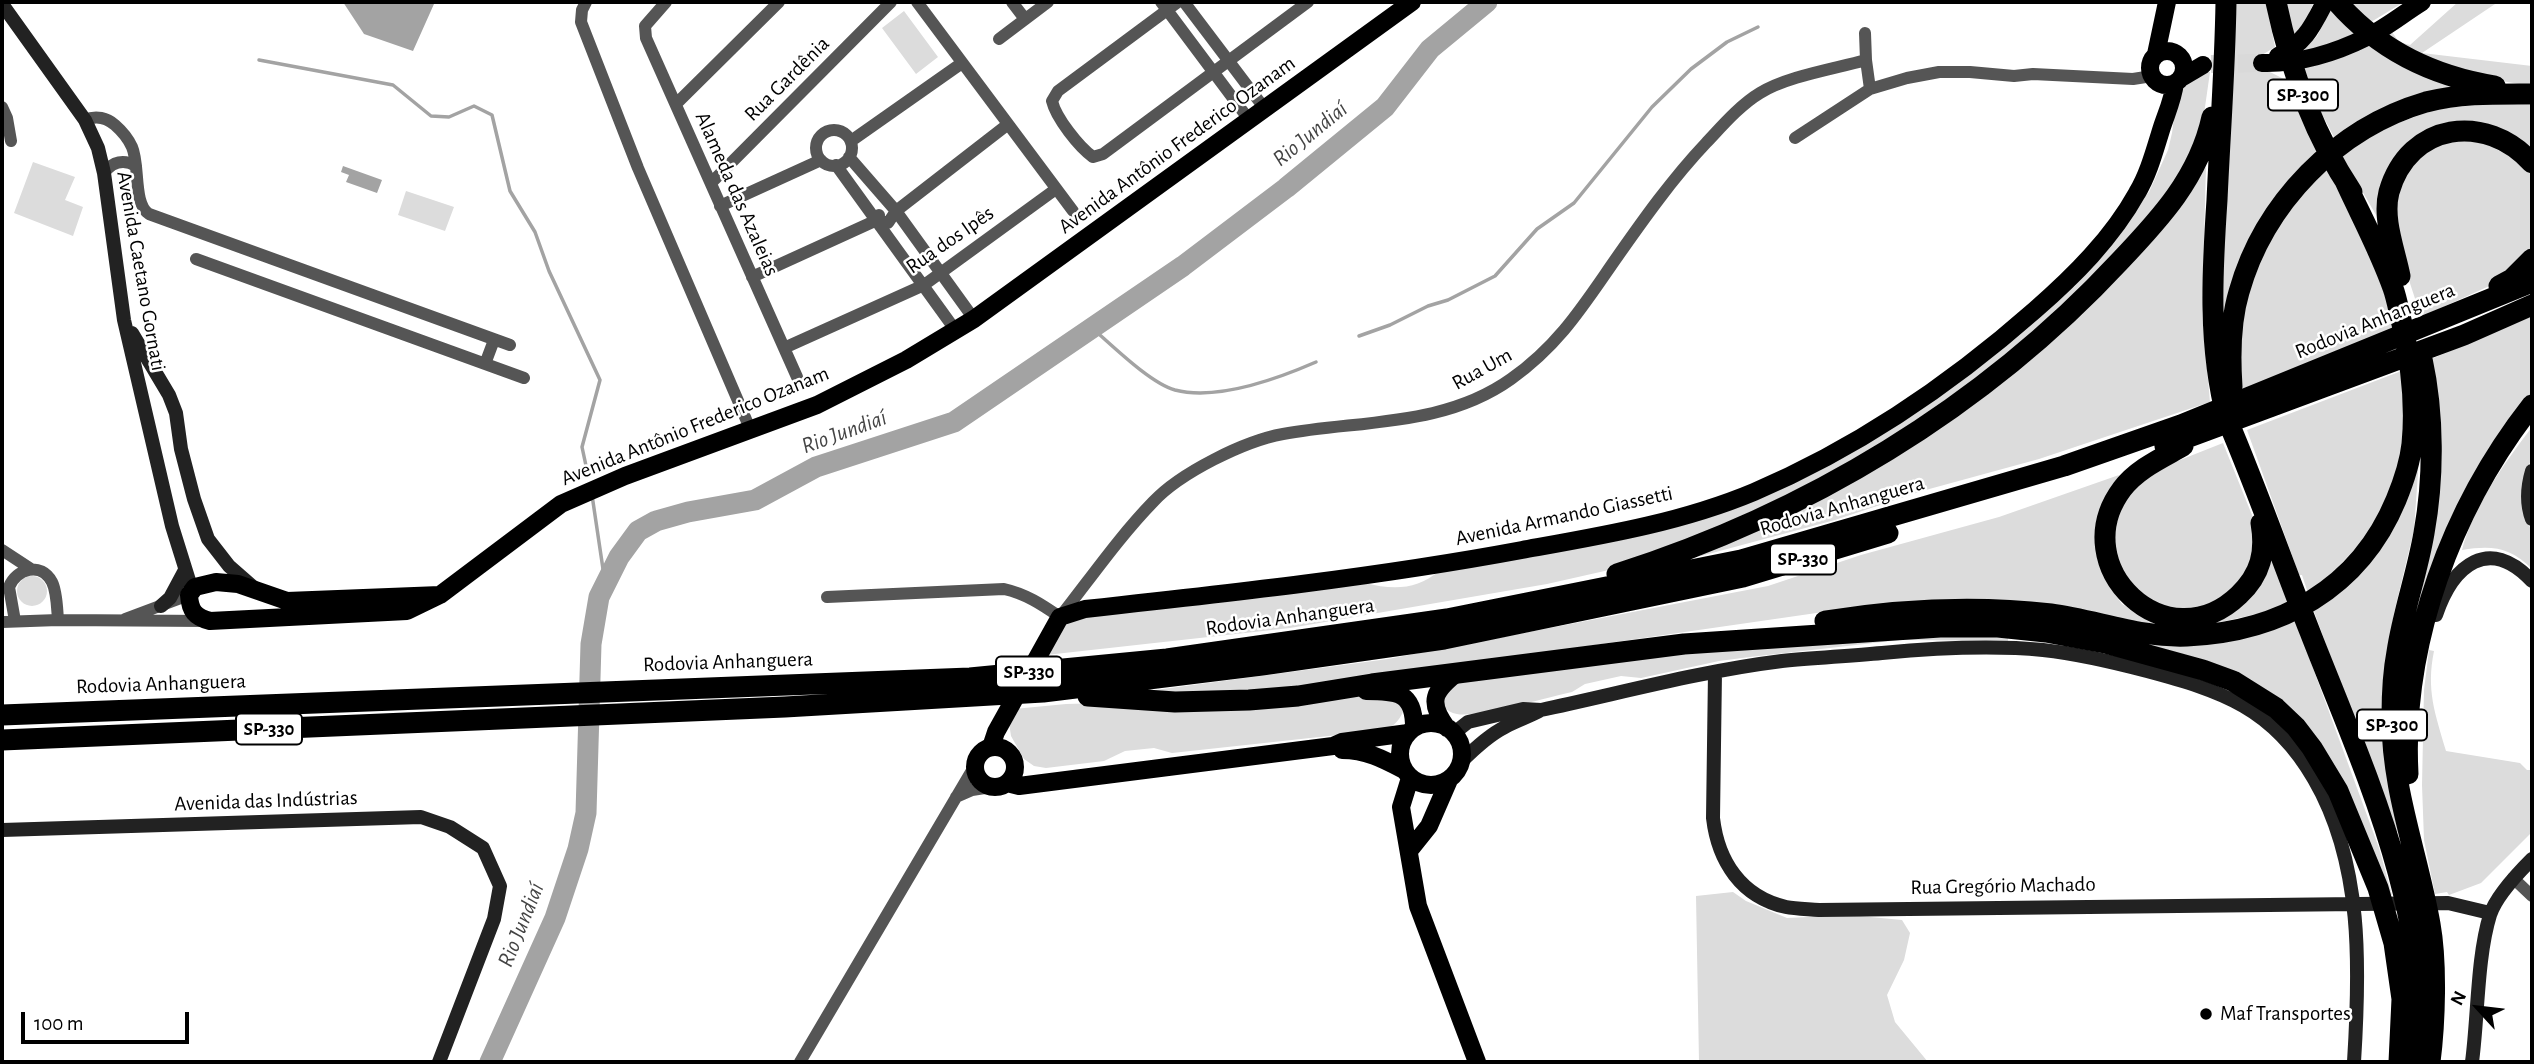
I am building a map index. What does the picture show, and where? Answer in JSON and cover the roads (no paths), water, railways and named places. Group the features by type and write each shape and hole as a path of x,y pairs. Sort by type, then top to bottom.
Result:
{"highway":[{"path":"1497,610 1625,572 1783,508 1836,481 1898,444 2018,357 2105,277 2152,227 2185,185 2204,147 2212,61 2226,2"},
{"name":"SP-300","path":"2276,2 2283,37 2306,103 2345,181 2365,211 2399,283 2423,362 2427,388 2430,425 2426,518 2396,654 2392,743 2431,927 2434,1001 2430,1062"},
{"path":"2337,2 2377,41 2417,64 2439,73 2482,84 2532,93"},
{"path":"2206,432 2137,474 2123,487 2114,501 2104,534 2106,551 2115,577 2125,591 2150,611 2168,617 2203,617 2232,602 2247,587 2262,558 2264,543 2236,418 2223,342 2214,254 2212,61"},
{"path":"2223,342 2253,253 2280,207 2319,162 2383,119 2427,102 2479,94 2532,93"},
{"path":"1044,692 1133,700 1215,702 1298,696 1458,672 1684,644 1866,614 1937,608 2049,614 2158,635 2205,635 2244,629 2315,600 2333,587 2359,562 2382,529 2400,490 2412,446 2413,422 2412,375 2387,209 2395,177 2414,150 2427,139 2459,130 2494,135 2510,143 2532,163"},
{"path":"2378,347 2456,305 2512,279 2532,259"},
{"name":"Rodovia Anhanguera","path":"2,740 634,713 970,687 1087,666 1267,646 1497,610 1741,560 2064,466 2181,425 2532,282"},
{"name":"Rodovia Anhanguera","path":"2,715 636,690 970,687 1044,692 1444,639 1743,578 2046,485 2206,432 2464,335 2532,304"},
{"path":"2419,874 2407,760 2412,690 2419,647 2431,600 2460,521 2497,453 2532,405"},
{"name":"SP-300","path":"2251,476 2347,722 2403,892 2412,930 2418,996 2415,1062"},
{"path":"1684,644 1870,630 1998,626 2079,637 2137,652 2203,670 2233,681 2254,693 2276,708 2296,727 2312,748 2338,791 2360,840 2394,943 2403,999 2399,1062"}],"main road":[{"name":"Avenida Antônio Frederico Ozanam","path":"331,608 440,595 561,504 599,487 817,405 906,360 974,319 1412,2"},
{"path":"2167,2 2157,54 2163,50 2171,72 2212,61"},
{"name":"Avenida Armando Giassetti","path":"1060,617 1085,609 1329,582 1618,533 1693,513 1751,493 1876,430 1954,377 2007,335 2065,284 2107,237 2138,192 2157,147 2173,97 2171,72 2175,2"},
{"path":"2325,2 2307,35 2294,48 2262,63 2287,64 2367,37 2422,2"},
{"name":"Avenida Caetano Gornati","path":"2,4 85,120 98,148 104,173 124,320 191,593"},
{"path":"124,320 169,395 176,413 181,449 208,539 229,566 259,592"},
{"path":"146,416 160,405 176,413"},
{"path":"2532,471 2528,501 2532,519"},
{"path":"2412,690 2440,604 2458,574 2478,560 2500,558 2511,562 2532,581"},
{"path":"161,606 170,598 184,570"},
{"path":"204,583 238,584 287,601 331,608 247,620 210,621 199,618 192,611 191,593 204,583"},
{"path":"247,620 257,606 259,592"},
{"path":"999,785 1012,778 1005,754 1005,718 1060,617"},
{"path":"1058,780 1005,754 978,756 974,767 979,780 1019,786 1332,746 1411,730 1427,723 1450,730 1468,722 1523,709 1541,709 1715,672 1793,660 1908,651 2003,648 2044,650 2099,659 2204,686 2248,706 2266,719 2290,744 2313,776 2337,828 2353,909 2359,983 2354,1062"},
{"path":"1458,672 1440,686 1435,697 1435,706 1439,716 1459,741 1461,762"},
{"name":"Rua Gregório Machado","path":"1715,672 1713,818 1716,841 1725,862 1751,891 1767,901 1787,908 1819,910 2320,903 2448,904 2490,913"},
{"path":"1345,690 1379,691 1402,696 1413,706 1411,730 1400,751 1407,774 1401,807 1418,906 1477,1062"},
{"path":"1409,851 1429,826 1449,780 1461,762 1505,727 1527,719 1541,709"},
{"path":"1332,746 1375,755 1430,786 1449,780"},
{"name":"Avenida das Indústrias","path":"2,830 421,817 450,827 483,848 500,886 494,919 439,1062"},
{"path":"2472,1062 2490,913 2514,878 2532,859"}],"street":[{"path":"586,2 581,22 638,168 751,431"},
{"name":"Alameda das Azaleias","path":"666,2 645,26 646,38 797,377"},
{"path":"676,104 779,2"},
{"name":"Rua Gardênia","path":"711,183 891,2"},
{"path":"916,2 1073,211"},
{"path":"1012,2 1025,19"},
{"path":"999,39 1048,2"},
{"path":"1184,2 1265,109"},
{"path":"1250,121 1214,71 1169,4 1058,92 1052,101 1054,110 1093,158 1103,154 1214,71 1308,2"},
{"path":"1866,33 1870,89"},
{"name":"Rua Um","path":"1060,617 1154,500 1205,463 1281,434 1417,418 1469,401 1510,380 1547,350 1573,322 1616,258 1685,166 1724,123 1760,93 1789,81 1866,60"},
{"path":"851,141 838,130 822,134 817,144 818,155 825,163 836,165 846,161 851,141 962,63"},
{"path":"1795,138 1870,89 1939,72 2133,79 2171,72"},
{"path":"2,107 11,141"},
{"path":"85,120 95,117 111,122 124,134 133,149 143,210 510,345"},
{"path":"752,277 877,220 888,223 896,211 1007,125"},
{"path":"849,157 896,211 974,319"},
{"path":"720,206 821,160"},
{"path":"104,173 119,162 125,161 136,166"},
{"path":"836,165 956,331"},
{"name":"Rua dos Ipês","path":"784,348 924,285 1056,188"},
{"path":"211,237 199,260 524,378"},
{"path":"485,364 494,340"},
{"path":"2,550 9,557 45,573 51,579 58,620"},
{"path":"31,569 17,574 5,593 8,622 210,621"},
{"path":"827,597 1004,589 1036,601 1060,617"},
{"path":"118,622 191,593"},
{"path":"800,1062 974,767"},
{"path":"956,797 972,790 999,785"},
{"path":"2514,878 2532,896"}],"waterway":[{"name":"Rio Jundiaí","path":"490,1062 555,918 578,849 586,813 591,644 599,597 619,557 638,531 656,521 688,512 755,500 816,467 954,422 1183,266 1286,188 1385,107 1430,49 1487,2"},
{"path":"1359,336 1448,300 1495,276 1537,229 1574,203 1652,107 1691,69 1727,42 1758,27"},
{"path":"259,60 393,85 431,116 449,117 474,106 492,115 510,191 535,232 549,271 600,380 582,447 588,475"},
{"path":"1092,328 1154,380 1175,390 1192,393 1210,393 1247,386 1316,362"},
{"path":"592,495 603,569 599,597"}],"tunnel":[{"path":"2211,64 2262,63"}],"place":[{"name":"Maf Transportes","path":"2206,1014"}]}
